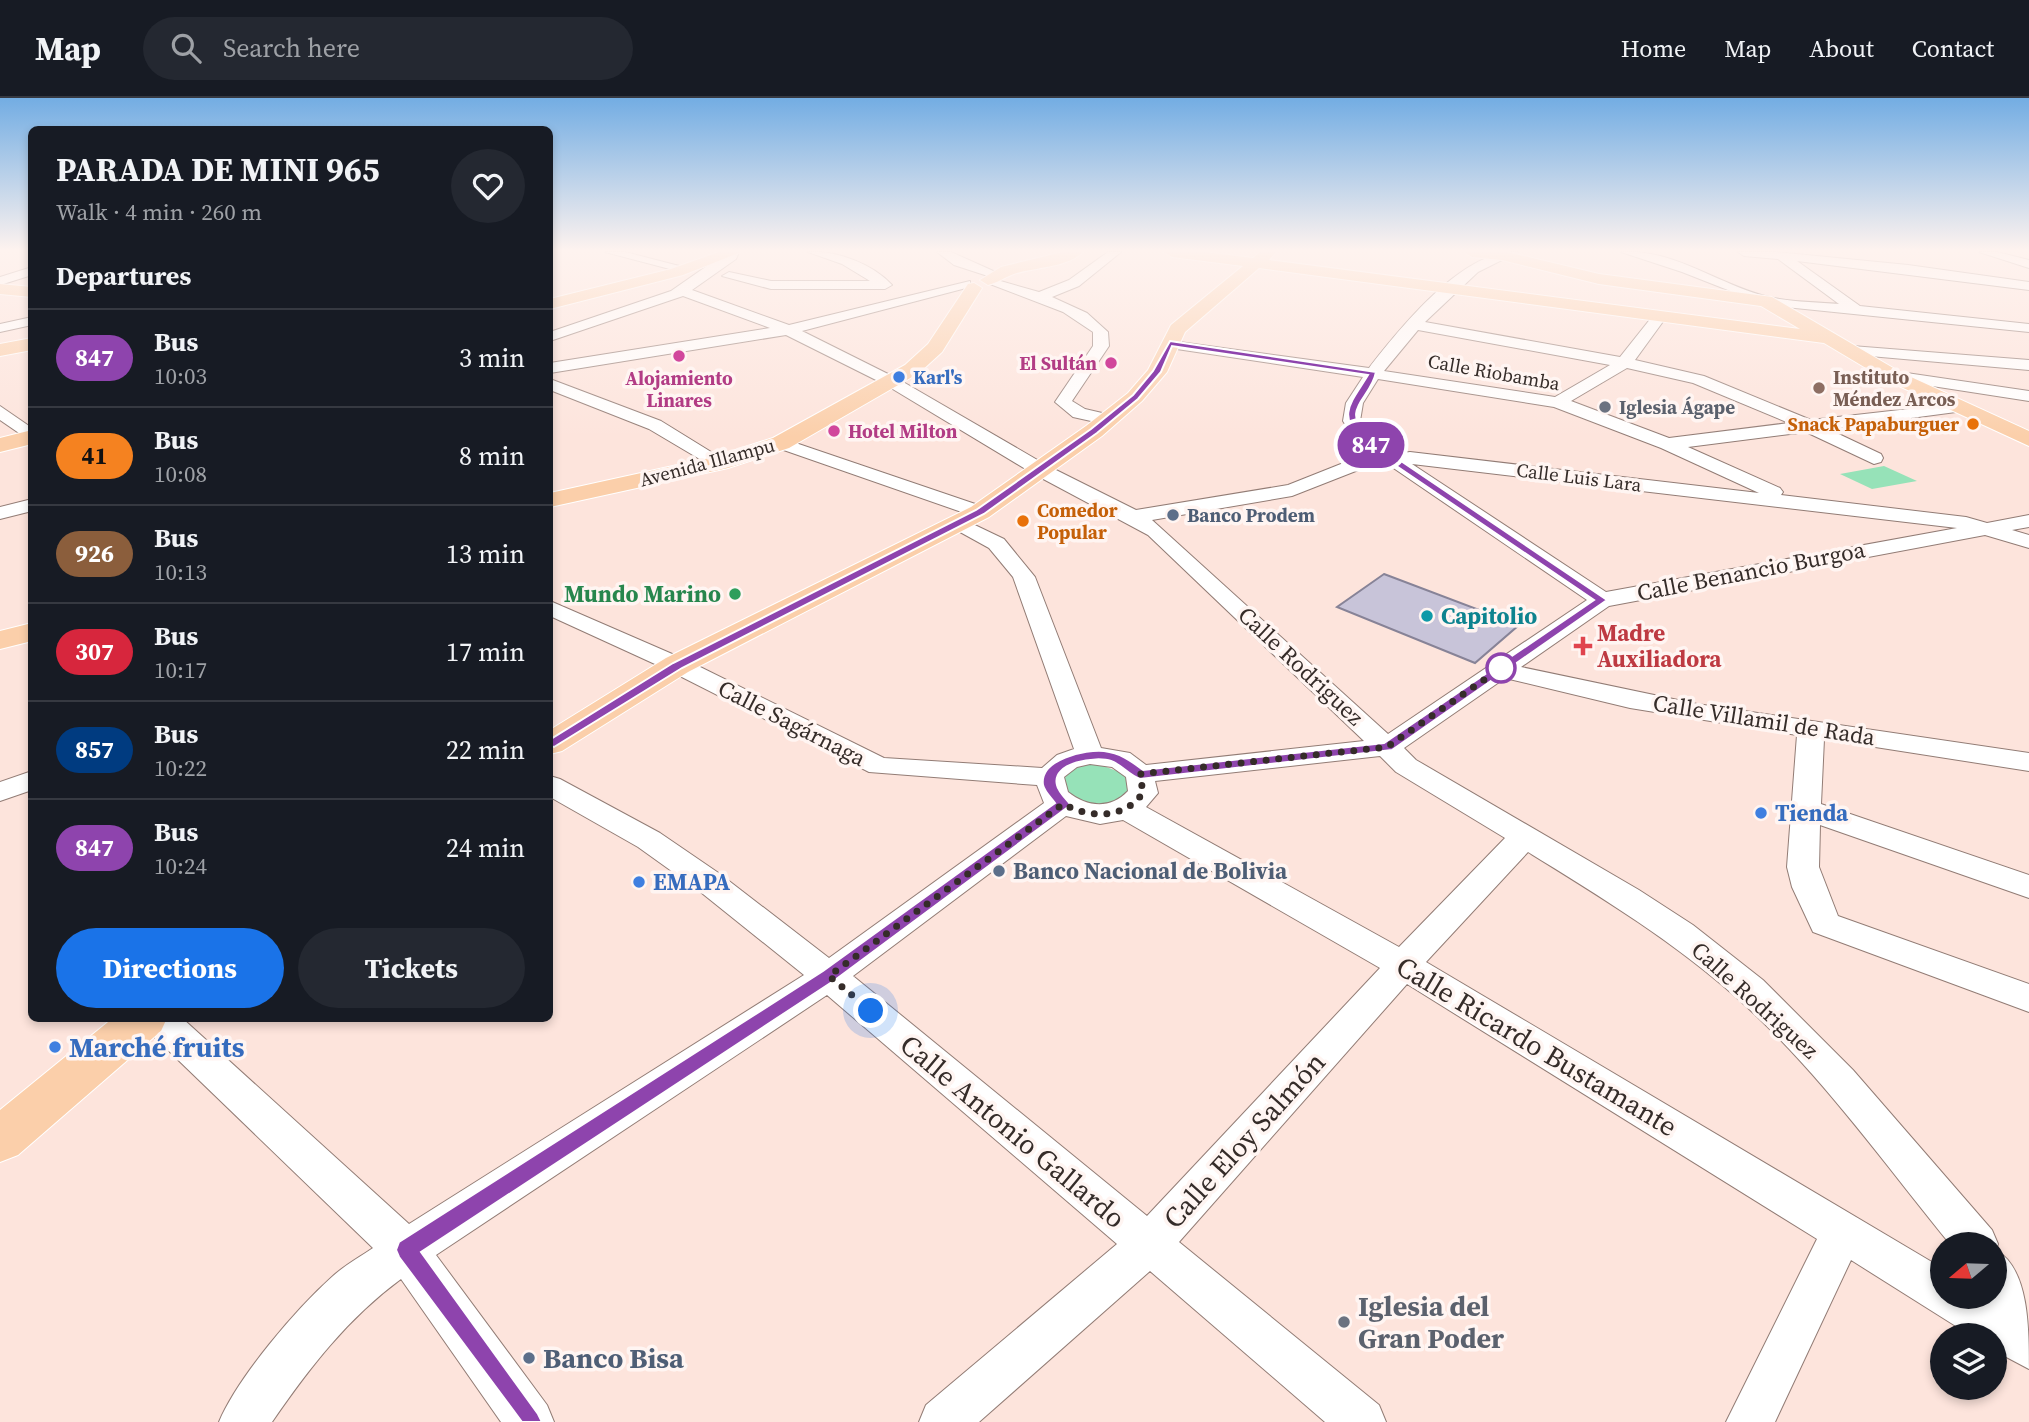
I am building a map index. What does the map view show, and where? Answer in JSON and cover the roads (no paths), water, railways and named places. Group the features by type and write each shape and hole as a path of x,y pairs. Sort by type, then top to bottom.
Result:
{"main road":[{"name":"Avenida Illampu","path":"553,499 720,463 781,443 892,382 935,348 960,314"},
{"path":"553,742 677,666 969,517 1109,420 1135,397 1157,372 1177,329 1195,314"},
{"path":"1643,314 1829,338"},
{"path":"1788,314 1893,376 2029,439"},
{"path":"0,350 28,345"},
{"path":"0,356 28,351"},
{"path":"0,445 28,438"},
{"path":"0,640 28,633"},
{"path":"0,1140 140,1022"}],"street":[{"path":"553,336 617,314"},
{"name":"Calle Rodriguez","path":"745,314 786,329 892,382 1039,470 1133,516 1155,531 1406,766 1671,927 1751,990 1840,1081 1967,1232"},
{"path":"553,368 786,329 848,314"},
{"path":"1075,314 1101,332 1101,346 1063,402 1079,413 1109,420"},
{"path":"1426,314 1373,373 1353,406 1353,427 1364,440 1602,600"},
{"path":"1868,314 2029,328"},
{"path":"1558,402 1624,363 1660,316"},
{"path":"0,328 28,322"},
{"path":"1415,325 1672,371 1710,382 1874,458"},
{"name":"Calle Riobamba","path":"1170,343 1558,402 1667,444 1794,503"},
{"path":"1852,351 2029,365"},
{"path":"1893,376 1962,384 2029,396"},
{"path":"553,385 655,425 720,463"},
{"path":"1667,444 1956,407"},
{"path":"0,411 28,434"},
{"path":"781,443 969,517 1009,551 1024,577 1090,755"},
{"name":"Calle Luis Lara","path":"1133,516 1292,490 1348,466 1390,458 1426,459 1985,527 2029,542"},
{"path":"0,513 28,506"},
{"name":"Calle Benancio Burgoa","path":"1140,774 1387,747 1602,600 1985,527 2029,521"},
{"name":"Calle Sagárnaga","path":"553,609 677,666 879,766 1057,790"},
{"name":"Calle Villamil de Rada","path":"1500,669 1550,682 1811,730 2029,762"},
{"path":"1811,730 1803,867 1808,887 1825,924 2029,998"},
{"path":"243,1422 292,1354 349,1291 406,1250 829,976 1057,790 1064,762 1090,755 1120,759 1140,774 1143,793 1126,809 1100,814 1074,810 1057,790"},
{"path":"0,792 28,782"},
{"name":"Calle Antonio Gallardo","path":"553,787 649,840 709,882 829,976 1362,1422"},
{"name":"Calle Ricardo Bustamante","path":"1126,809 1403,965 1930,1285"},
{"path":"1808,810 2029,887"},
{"name":"Calle Eloy Salmón","path":"943,1422 1148,1245 1403,965 1524,837"},
{"path":"162,1022 406,1250 530,1422"},
{"path":"1750,1422 1843,1231"},
{"path":"2007,1289 2021,1311 2029,1334"},
{"path":"1969,1309 2029,1346"}],"place":[{"name":"Alojamiento Linares","path":"679,356"},
{"name":"El Sultán","path":"1111,363"},
{"name":"Karl's","path":"899,377"},
{"name":"Instituto Méndez Arcos","path":"1819,388"},
{"name":"Iglesia Ágape","path":"1605,407"},
{"name":"Snack Papaburguer","path":"1973,424"},
{"name":"Hotel Milton","path":"834,431"},
{"name":"Banco Prodem","path":"1173,515"},
{"name":"Comedor Popular","path":"1023,521"},
{"name":"Mundo Marino","path":"735,594"},
{"name":"Capitolio","path":"1427,616"},
{"name":"Madre Auxiliadora","path":"1583,646"},
{"name":"Tienda","path":"1761,813"},
{"name":"Banco Nacional de Bolivia","path":"999,871"},
{"name":"EMAPA","path":"639,882"},
{"name":"Marché fruits","path":"55,1047"},
{"name":"Iglesia del Gran Poder","path":"1344,1322"},
{"name":"Banco Bisa","path":"529,1358"}]}
